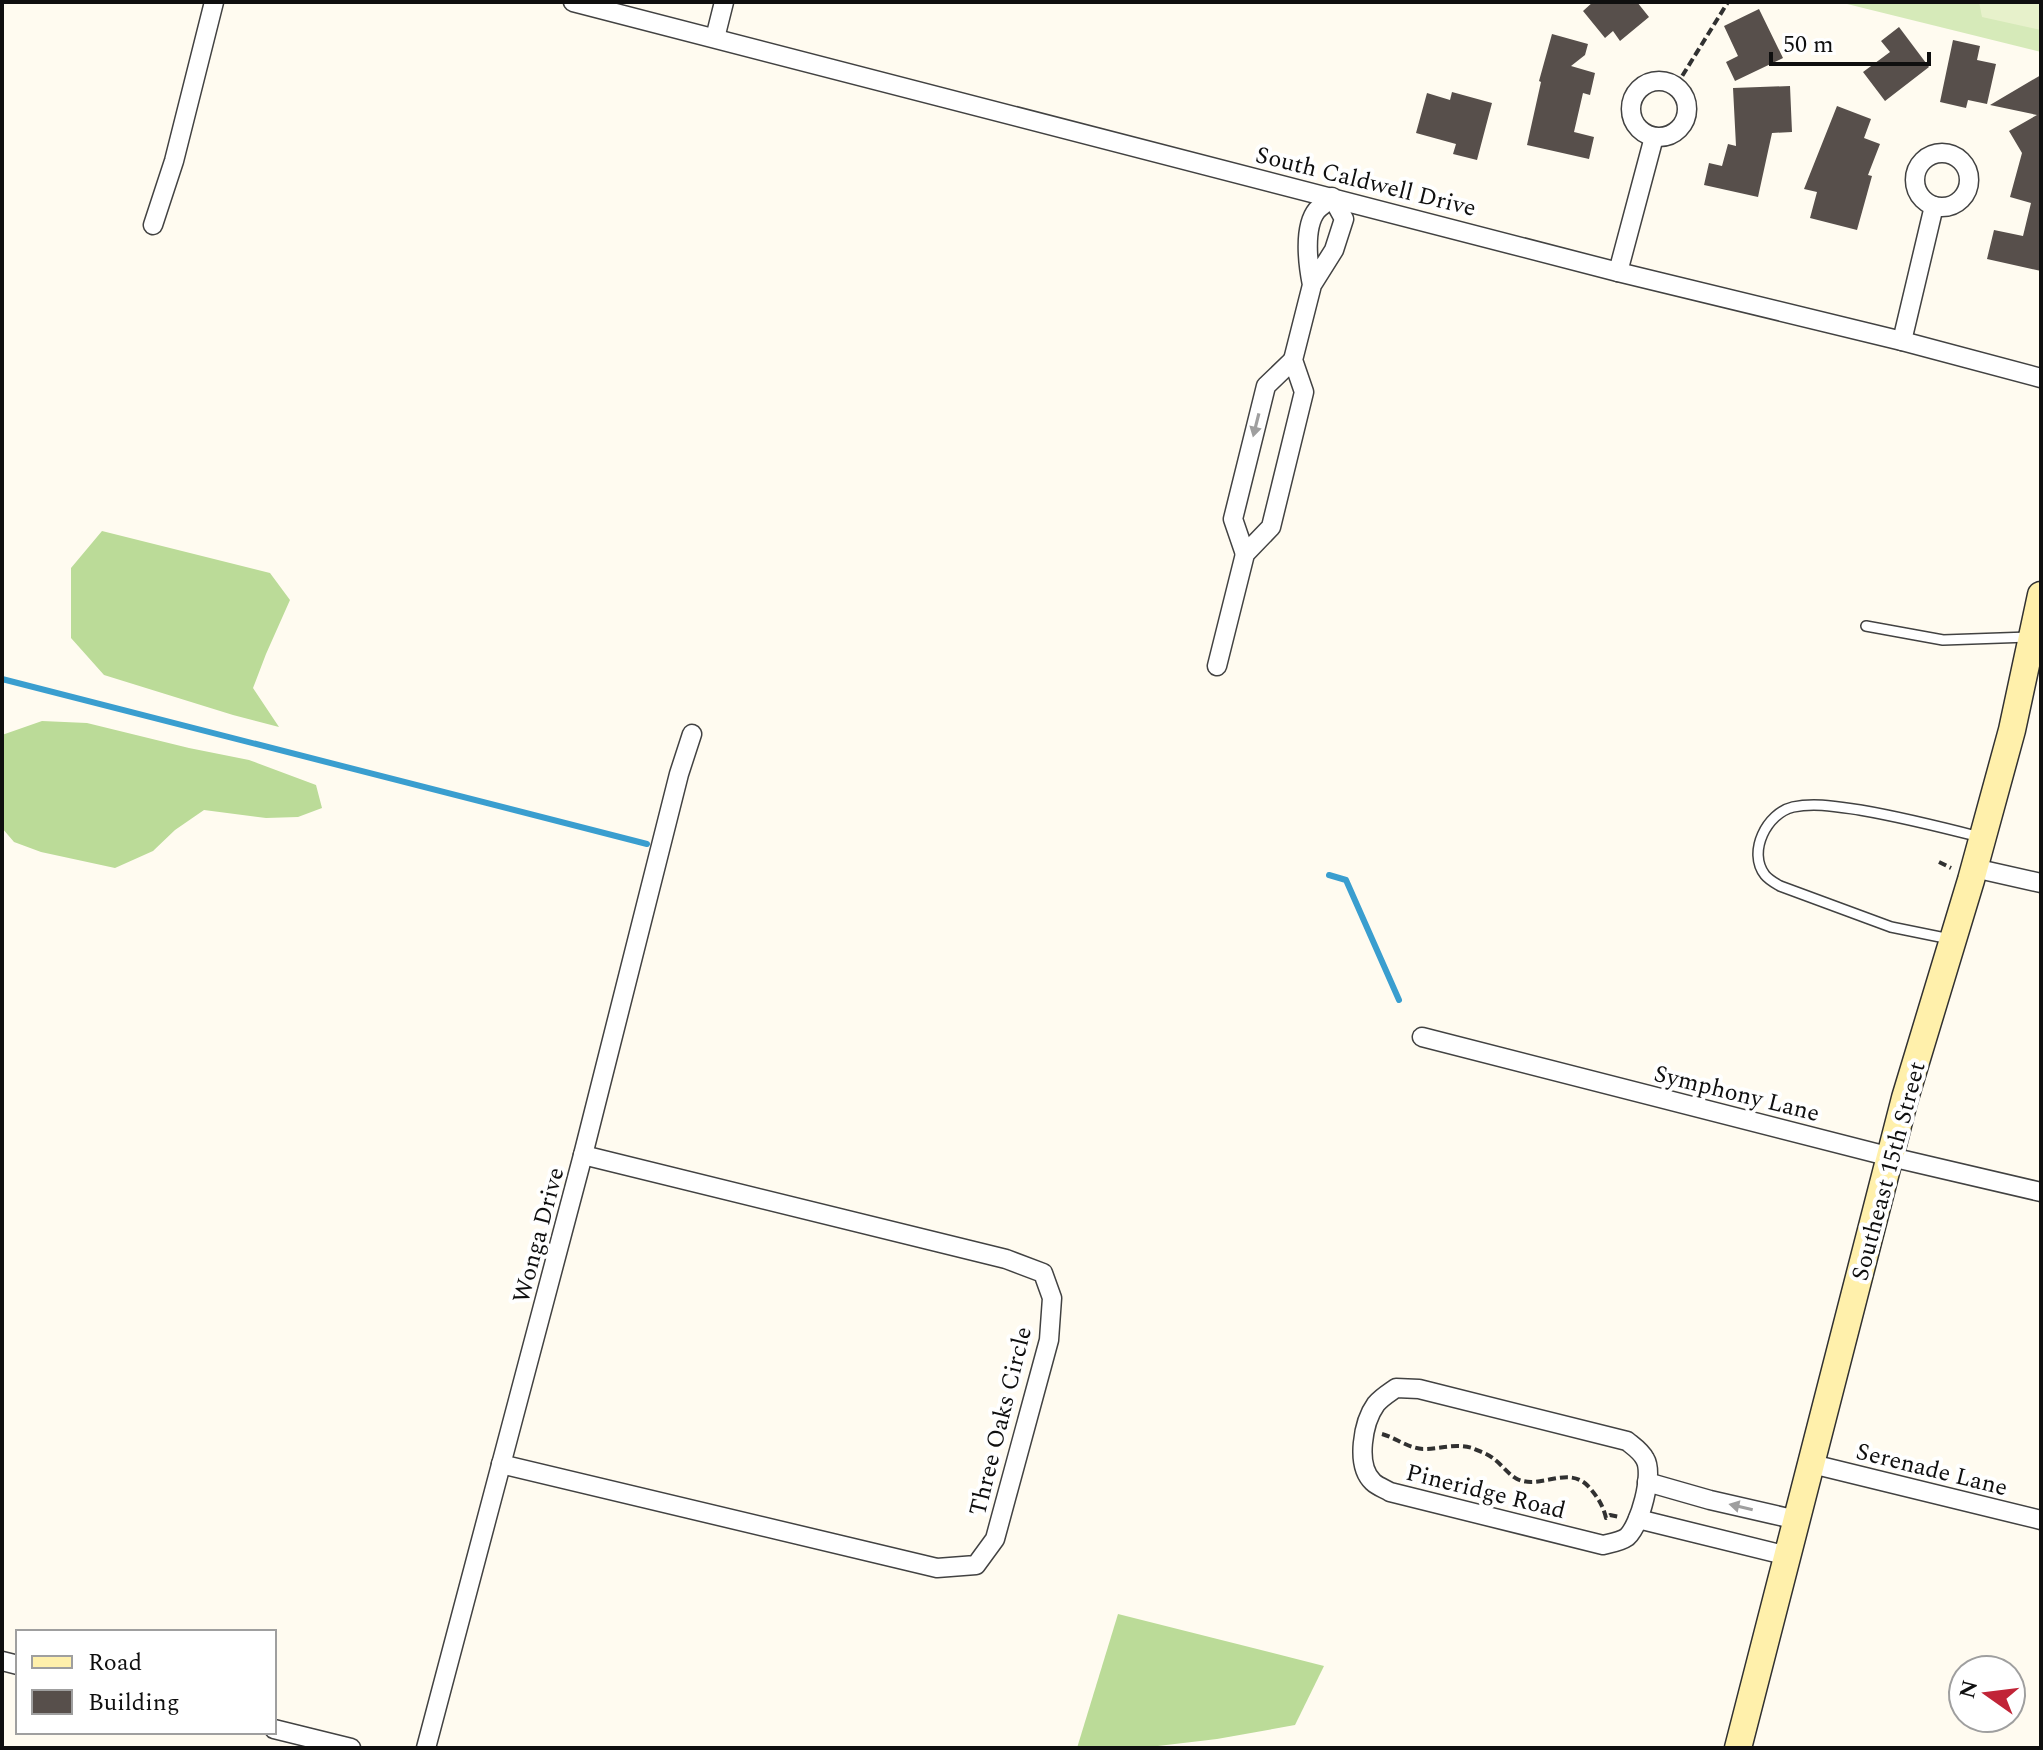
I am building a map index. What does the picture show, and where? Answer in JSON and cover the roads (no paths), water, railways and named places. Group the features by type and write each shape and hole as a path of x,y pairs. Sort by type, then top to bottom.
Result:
{"main road":[{"name":"Southeast 15th Street","path":"1738,1748 1905,1098 2012,730 2041,595"}],"street":[{"path":"153,225 174,161 214,2"},
{"name":"South Caldwell Drive","path":"573,2 2041,378"},
{"path":"715,38 724,2"},
{"path":"1650,82 1668,82 1676,86 1686,100 1683,125 1670,135 1654,137 1638,128 1631,111 1632,102 1642,87 1650,82"},
{"path":"1618,272 1654,137"},
{"path":"1245,554 1233,519 1236,504 1266,386 1293,360 1312,285 1334,250 1344,219 1332,197 1315,213 1308,242 1312,285"},
{"path":"1902,341 1934,206"},
{"path":"1308,242 1334,250"},
{"path":"1217,666 1245,554 1271,527 1304,392 1293,360"},
{"name":"Wonga Drive","path":"426,1748 583,1155 679,774 692,734"},
{"path":"1974,868 2041,883"},
{"name":"Symphony Lane","path":"1422,1037 1891,1157 2041,1192"},
{"name":"Three Oaks Circle","path":"501,1464 937,1568 976,1565 995,1539 1049,1340 1052,1298 1043,1273 1006,1259 583,1155"},
{"name":"Pineridge Road","path":"1632,1520 1626,1537 1603,1545 1390,1492 1373,1483 1364,1468 1361,1455 1371,1412 1379,1400 1396,1388 1419,1389 1607,1435 1627,1441 1638,1450 1647,1461 1647,1482"},
{"name":"Serenade Lane","path":"1812,1464 2041,1520"},
{"path":"1788,1556 1632,1520 1647,1482 1797,1520"},
{"path":"1702,1534 1710,1500"},
{"path":"276,1729 351,1748"}],"lane":[{"path":"1866,626 1943,640 2032,637"},
{"path":"1953,940 1891,927 1780,886 1766,877 1761,867 1758,849 1762,834 1779,813 1811,805 1888,815 1983,837"}],"waterway":[{"path":"2,679 647,844"},
{"path":"1329,875 1346,880 1399,1000"}]}
